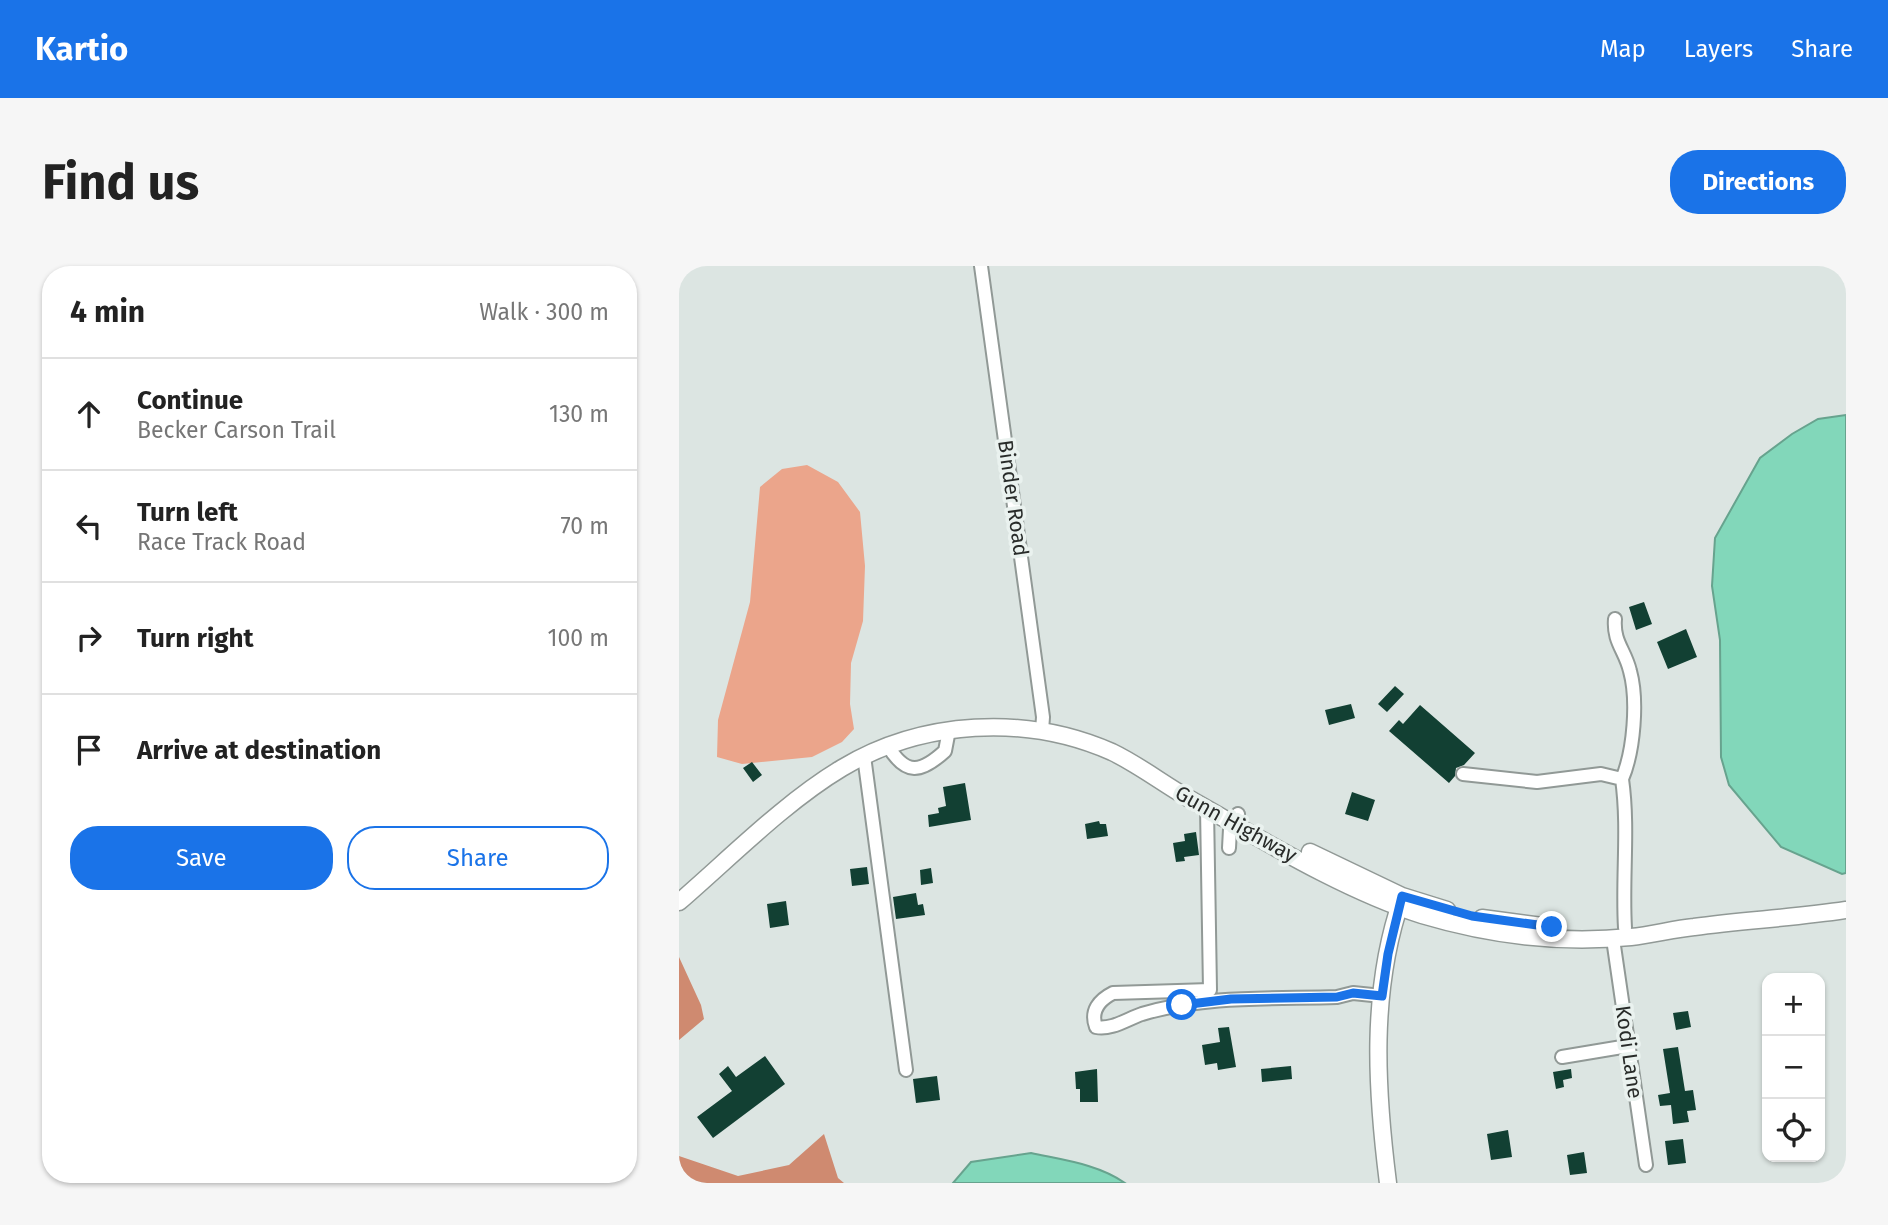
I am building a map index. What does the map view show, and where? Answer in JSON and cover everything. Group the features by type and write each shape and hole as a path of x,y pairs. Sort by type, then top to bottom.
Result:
{"main road":[{"name":"Gunn Highway","path":"679,902 811,789 865,756 924,735 949,730 997,727 1042,731 1093,745 1136,765 1207,808 1235,819 1330,876 1401,901 1498,921 1619,933 1846,910"},
{"path":"1136,765 1174,780 1235,819"},
{"path":"1388,1183 1378,1079 1382,996 1388,954 1401,901"}],"street":[{"name":"Binder Road","path":"981,266 1041,703 1042,731"},
{"name":"Kodi Lane","path":"1615,619 1614,634 1630,670 1633,722 1629,764 1622,779 1625,796 1619,933 1628,1046 1646,1165"},
{"path":"888,746 899,762 913,769 932,761 945,751 949,730"},
{"path":"865,756 907,1070"},
{"path":"1463,774 1537,782 1601,774 1622,779"},
{"path":"1207,808 1210,990 1113,993 1102,999 1094,1012 1096,1027 1103,1028 1156,1011 1231,999 1337,997 1353,993 1382,996"},
{"path":"1229,848 1229,835 1235,819"},
{"path":"1562,1057 1628,1046"}],"shaded area":[{"path":"1846,415 1846,873 1842,874 1781,847 1729,785 1721,757 1720,640 1712,586 1715,538 1760,458 1818,419"},
{"path":"807,465 838,482 860,512 865,566 863,621 851,663 850,704 854,729 842,742 812,757 742,764 717,757 718,720 750,602 760,487 782,469"},
{"path":"679,957 701,1005 704,1019 679,1040"},
{"path":"824,1134 838,1178 844,1183 679,1183 679,1156 738,1176 789,1165"},
{"path":"1031,1153 1092,1167 1125,1183 953,1183 971,1162"}],"building":[{"path":"1644,602 1652,624 1636,630 1629,607"},
{"path":"1686,629 1697,657 1668,669 1657,642"},
{"path":"1395,686 1404,694 1387,712 1378,704"},
{"path":"1351,704 1355,718 1329,725 1325,710"},
{"path":"1420,705 1475,753 1464,765 1456,768 1455,776 1449,783 1389,731 1399,720 1403,724"},
{"path":"752,762 762,775 753,782 743,768"},
{"path":"965,783 971,820 929,827 928,815 939,813 938,808 946,806 943,787"},
{"path":"1352,792 1375,800 1368,821 1345,814"},
{"path":"1099,821 1100,824 1106,824 1108,836 1087,839 1085,824"},
{"path":"1196,832 1199,855 1184,857 1185,861 1176,862 1173,843 1185,841 1184,834"},
{"path":"867,867 869,884 852,886 850,869"},
{"path":"931,868 933,883 921,885 920,870"},
{"path":"916,893 918,905 923,904 925,915 896,919 893,897"},
{"path":"786,901 789,925 770,928 767,904"},
{"path":"1688,1011 1691,1027 1676,1030 1673,1013"},
{"path":"1229,1027 1236,1067 1218,1070 1217,1063 1205,1065 1202,1045 1220,1042 1218,1028"},
{"path":"1678,1047 1685,1091 1693,1090 1696,1110 1687,1111 1689,1122 1673,1124 1671,1105 1660,1106 1658,1095 1670,1093 1663,1049"},
{"path":"765,1056 785,1084 713,1138 697,1117 732,1091 719,1074 728,1066 736,1077"},
{"path":"1291,1066 1292,1079 1262,1082 1261,1069"},
{"path":"1097,1069 1098,1102 1080,1102 1080,1089 1076,1089 1075,1072"},
{"path":"1571,1069 1572,1078 1563,1080 1564,1087 1556,1089 1553,1072"},
{"path":"937,1076 940,1100 916,1103 913,1079"},
{"path":"1508,1130 1512,1157 1491,1160 1487,1134"},
{"path":"1683,1139 1686,1163 1668,1165 1665,1141"},
{"path":"1584,1152 1587,1173 1570,1175 1567,1155"}],"route":[{"path":"1182,1005 1231,999 1337,997 1353,993 1382,996 1388,954 1402,896 1472,916 1552,927"}]}
